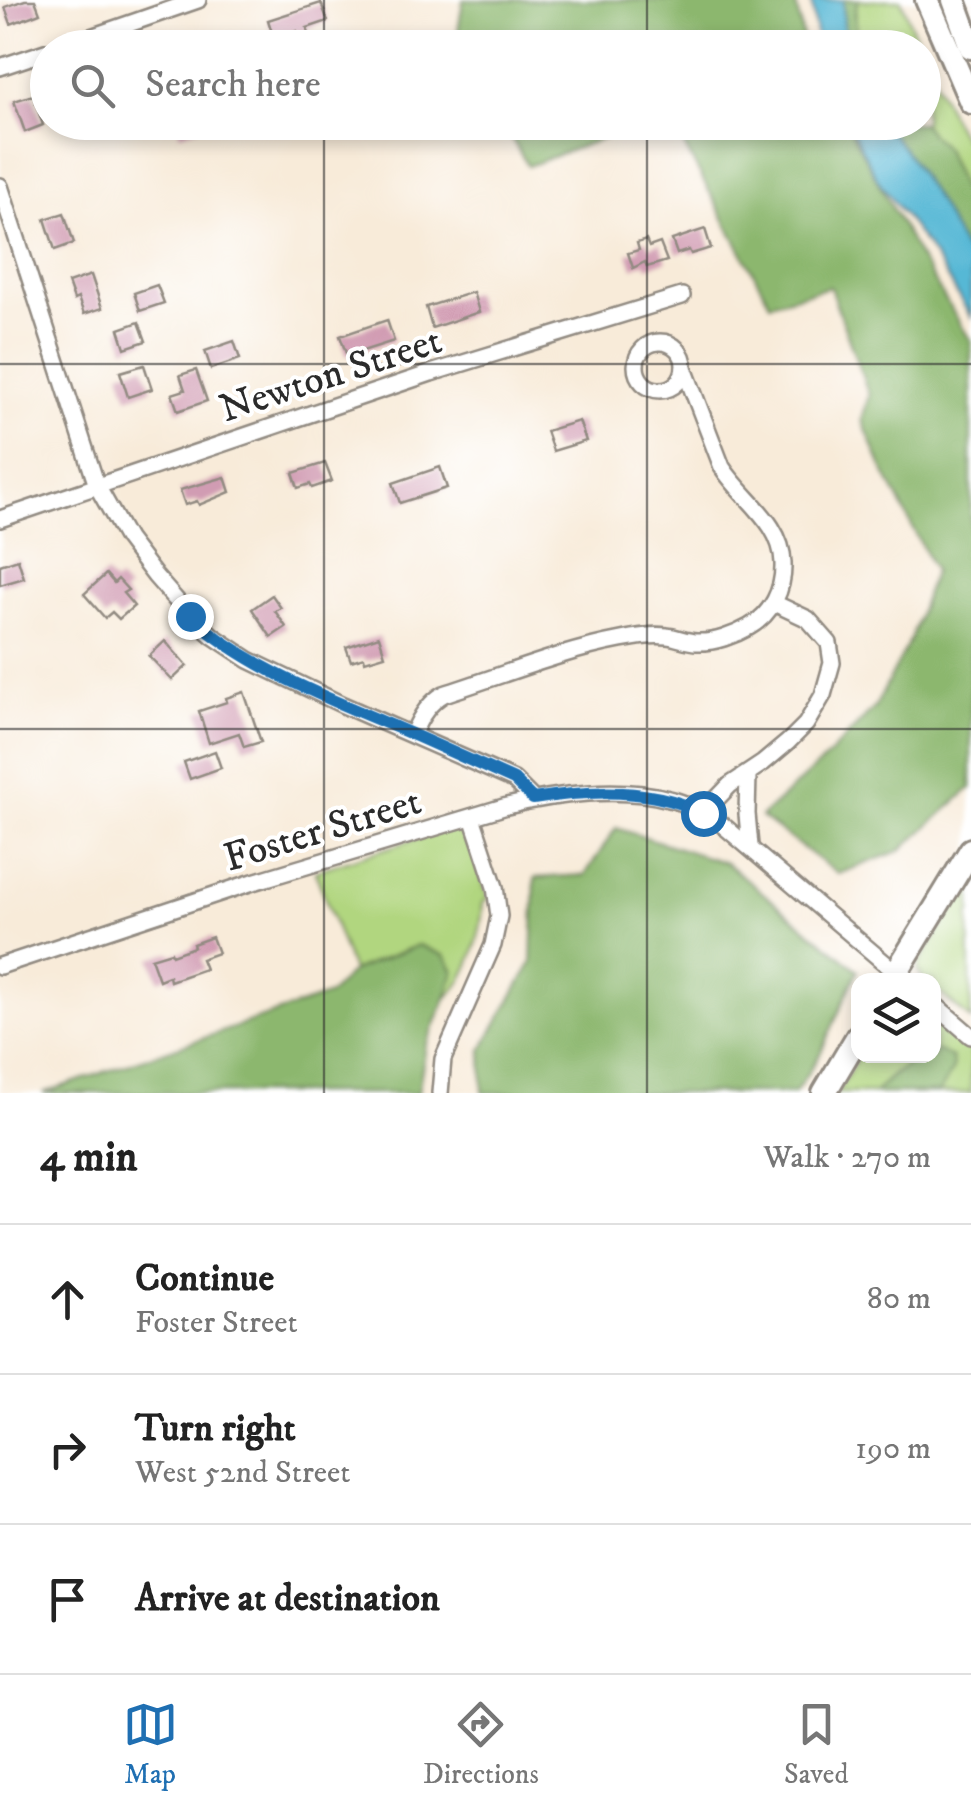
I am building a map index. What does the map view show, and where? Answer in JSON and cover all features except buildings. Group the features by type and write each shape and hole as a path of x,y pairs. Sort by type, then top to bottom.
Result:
{"highway":[{"path":"927,0 940,30"},
{"path":"954,0 971,46"},
{"path":"941,32 971,102"},
{"path":"901,973 971,850"},
{"path":"824,1093 851,1048"}],"street":[{"path":"111,30 198,0"},
{"path":"0,67 30,57"},
{"path":"0,186 97,486 155,576 190,616 249,660 514,780 533,799"},
{"name":"Newton Street","path":"0,519 431,373 682,296"},
{"path":"413,734 423,714 444,694 615,641 662,636 711,641 758,622 774,602 784,561 780,548 766,517 731,482 722,467 684,368"},
{"path":"703,813 806,724 823,696 832,663 829,644 808,618 774,602"},
{"path":"748,775 750,846"},
{"name":"Foster Street","path":"0,966 254,882 533,799 620,793 686,804 718,821 892,973"},
{"path":"440,1093 444,1059 493,946 499,916 496,886 472,817"},
{"path":"941,1010 971,1036"}],"green space":[{"path":"463,0 795,0 801,30 458,30"},
{"path":"843,0 859,0 857,30 844,28"},
{"path":"859,0 901,0 913,30 857,30"},
{"path":"941,94 971,152 971,210 945,149 937,140 941,140"},
{"path":"512,140 598,140 528,166"},
{"path":"681,140 855,140 916,252 971,341 971,788 900,851 838,874 761,817 875,707 911,638 934,570 862,420 869,395 830,287 770,303"},
{"path":"894,140 937,140 945,149 971,210 971,262 936,199"},
{"path":"453,827 463,829 473,845 488,899 483,902 468,968 454,991 445,999 454,971 419,945 352,971 315,871"},
{"path":"616,828 726,863 858,970 851,973 851,985 820,1054 795,1093 483,1093 482,1049 532,963 535,878 585,875"},
{"path":"971,881 971,1020 941,994 941,973 919,973 919,964"},
{"path":"419,945 445,956 454,971 426,1046 418,1093 43,1093 329,995 352,971"},
{"path":"941,1024 971,1050 971,1093 837,1093 855,1063 941,1063"},
{"path":"941,1052 952,1058 953,1069 939,1093 874,1093 894,1075 909,1064 941,1063"}],"water":[{"path":"811,0 843,0 845,30 815,30"},
{"path":"857,140 896,140 904,149 971,262 971,317 935,258 878,180"}],"route":[{"path":"190,616 249,660 514,780 533,799 620,793 650,795 686,804 703,813"}]}
